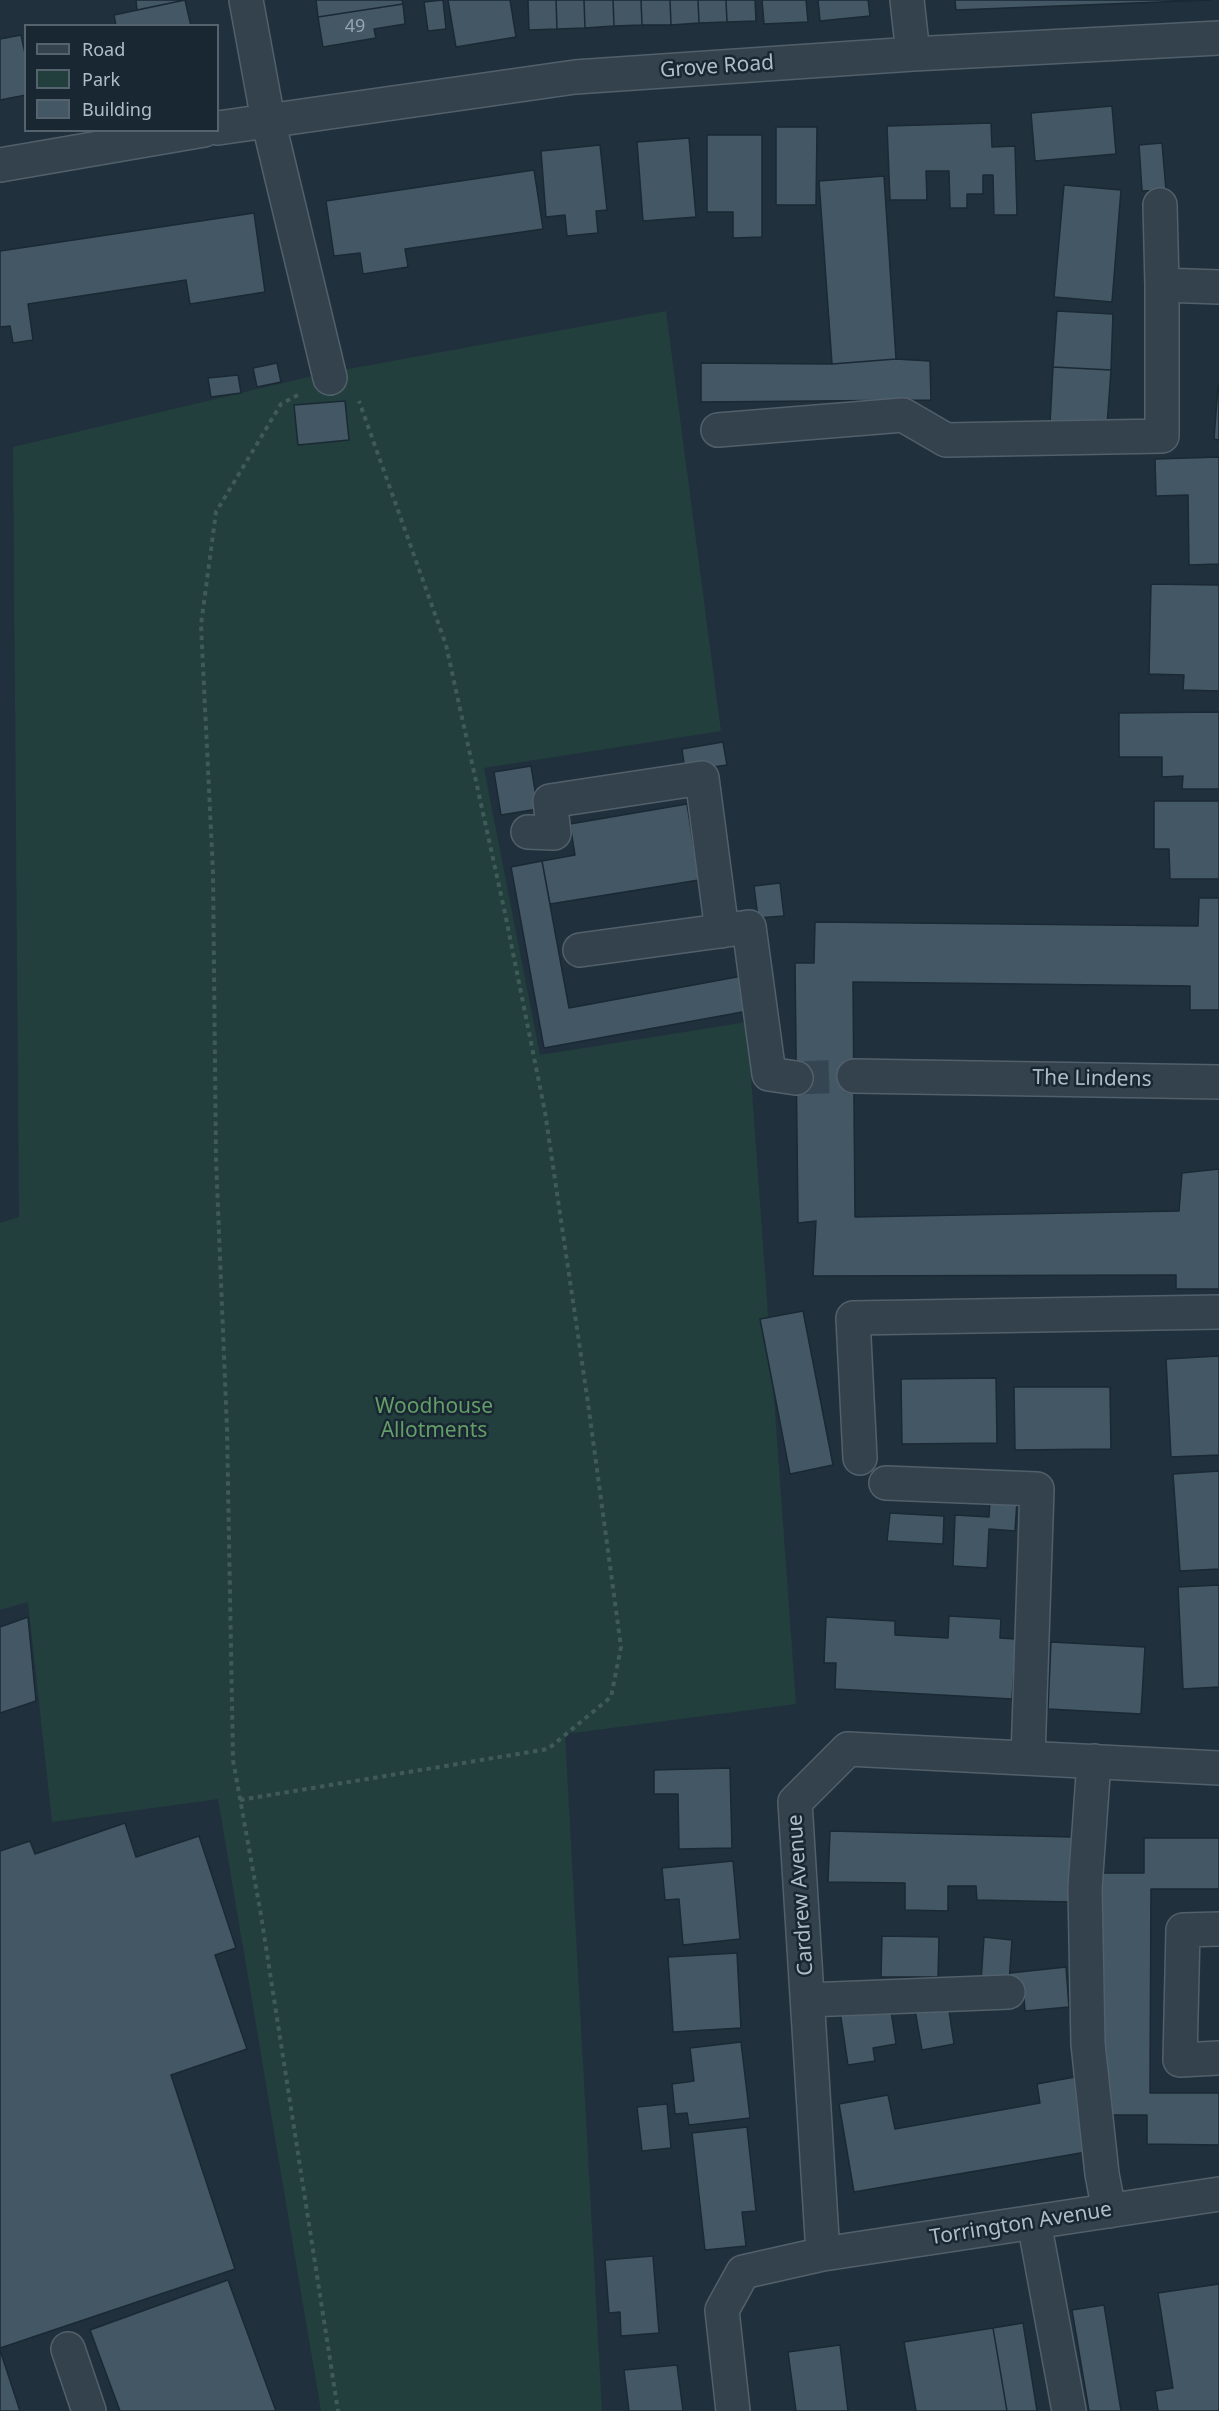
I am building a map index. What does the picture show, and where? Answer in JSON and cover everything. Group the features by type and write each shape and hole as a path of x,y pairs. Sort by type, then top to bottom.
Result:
{"street":[{"path":"246,0 268,120 330,378"},
{"path":"908,0 912,54"},
{"name":"Grove Road","path":"219,128 575,77 912,54 1219,38"},
{"path":"0,165 192,132"},
{"path":"718,430 903,415 946,440 1162,436 1160,205"},
{"path":"1162,285 1219,287"},
{"path":"528,832 554,833 550,801 702,778 722,931"},
{"path":"580,950 749,927 769,1074 796,1078"},
{"name":"The Lindens","path":"854,1076 1219,1082"},
{"path":"860,1458 853,1318 1219,1312"},
{"path":"886,1484 1038,1489 1028,1758"},
{"name":"Cardrew Avenue","path":"823,2254 795,1802 848,1749 1219,1768"},
{"path":"1094,1761 1085,1888 1088,2044 1102,2174 1109,2211"},
{"path":"1219,1929 1184,1930 1180,2060 1219,2058"},
{"path":"808,2000 1008,1992"},
{"name":"Torrington Avenue","path":"733,2411 722,2310 743,2272 823,2254 1219,2194"},
{"path":"1034,2222 1070,2411"},
{"path":"68,2349 89,2411"}],"path":[{"path":"240,1800 548,1749 611,1697 621,1647 545,1112 505,913 446,645 362,403 330,378 281,404 216,512 201,625 213,872 216,1160 227,1428 233,1760 240,1800 261,1915 338,2411"}],"green space":[{"name":"Woodhouse Allotments","path":"666,311 721,731 484,768 540,1055 747,1022 796,1704 565,1734 602,2411 321,2411 218,1799 52,1822 28,1602 0,1610 0,1223 19,1217 13,447 321,374"}],"building":[{"path":"136,0 185,0 137,10"},
{"path":"185,0 191,24 116,24 114,15"},
{"path":"316,0 402,0 403,4 318,17"},
{"path":"443,0 446,29 428,31 424,2"},
{"path":"448,0 510,0 516,37 456,47"},
{"path":"528,0 556,0 557,29 529,30"},
{"path":"556,0 584,0 585,28 557,29"},
{"path":"584,0 613,0 614,26 585,28"},
{"path":"613,0 641,0 642,25 614,26"},
{"path":"641,0 670,0 671,25 642,25"},
{"path":"670,0 698,0 699,23 671,25"},
{"path":"698,0 726,0 727,22 699,23"},
{"path":"726,0 755,0 756,21 727,22"},
{"path":"762,0 806,0 808,22 764,24"},
{"path":"818,0 868,0 870,16 820,21"},
{"path":"955,0 1211,0 956,10"},
{"path":"403,4 405,24 374,29 376,38 323,47 318,17"},
{"path":"21,35 24,49 24,95 0,100 0,39"},
{"path":"1112,106 1116,154 1035,161 1031,113"},
{"path":"991,123 992,147 1015,146 1017,215 994,215 993,175 983,175 983,194 967,194 967,208 950,208 949,171 926,171 927,200 890,200 887,126"},
{"path":"776,127 817,127 816,205 776,205"},
{"path":"707,135 762,135 762,237 733,238 733,212 707,212"},
{"path":"689,138 696,217 643,221 637,142"},
{"path":"1162,143 1166,190 1142,191 1139,145"},
{"path":"600,145 607,210 596,211 598,233 567,236 565,215 546,217 541,151"},
{"path":"534,170 543,229 405,249 408,267 363,274 360,253 334,256 326,201"},
{"path":"884,176 896,359 832,364 819,181"},
{"path":"1064,185 1121,190 1112,302 1054,297"},
{"path":"254,213 265,292 190,304 186,280 28,304 33,340 13,343 10,326 0,327 0,251"},
{"path":"1057,311 1113,314 1111,370 1053,367"},
{"path":"896,359 930,361 931,400 701,402 701,363 832,364"},
{"path":"277,363 281,382 257,387 253,368"},
{"path":"1053,367 1111,370 1107,426 1050,423"},
{"path":"238,375 241,393 211,397 208,378"},
{"path":"1219,386 1219,440 1214,439"},
{"path":"345,401 349,440 298,445 294,405"},
{"path":"1219,457 1219,564 1189,565 1188,495 1156,496 1155,459"},
{"path":"1151,584 1219,585 1219,691 1183,690 1184,675 1149,674"},
{"path":"1219,712 1219,789 1182,789 1183,776 1162,777 1162,757 1119,757 1119,713"},
{"path":"723,742 727,765 685,771 682,749"},
{"path":"531,766 538,809 501,815 494,772"},
{"path":"1154,801 1219,801 1219,879 1170,879 1169,849 1154,849"},
{"path":"687,804 699,880 550,904 542,861 575,855 570,824"},
{"path":"542,861 569,1008 742,976 748,1011 544,1048 511,867"},
{"path":"780,883 784,916 758,918 754,886"},
{"path":"1199,898 1219,898 1219,1010 1190,1010 1190,986 853,982 855,1217 1179,1211 1182,1173 1219,1169 1219,1289 1176,1289 1176,1275 813,1276 816,1221 798,1223 795,963 814,963 815,922 1198,926"},
{"path":"803,1311 833,1465 790,1474 760,1319"},
{"path":"1219,1356 1219,1455 1171,1457 1166,1359"},
{"path":"996,1378 997,1443 902,1444 901,1379"},
{"path":"1014,1387 1110,1387 1111,1449 1015,1450"},
{"path":"1219,1471 1219,1569 1180,1571 1173,1474"},
{"path":"990,1500 1017,1502 1015,1531 989,1529 987,1568 953,1566 955,1515 989,1517"},
{"path":"890,1513 944,1516 943,1544 887,1541"},
{"path":"1219,1585 1219,1687 1183,1689 1178,1587"},
{"path":"949,1616 1001,1619 1000,1638 1016,1639 1012,1699 835,1689 836,1663 824,1663 826,1617 895,1621 895,1635 948,1638"},
{"path":"28,1617 36,1701 0,1713 0,1627"},
{"path":"1051,1642 1145,1647 1141,1714 1048,1709"},
{"path":"730,1768 732,1848 679,1849 678,1794 654,1794 654,1770"},
{"path":"125,1823 136,1857 199,1836 236,1948 215,1955 247,2049 171,2075 235,2269 0,2348 0,1851 30,1841 35,1854"},
{"path":"830,1831 1073,1837 1071,1902 977,1900 976,1886 948,1886 948,1911 905,1910 905,1883 828,1882"},
{"path":"1144,1838 1219,1838 1219,1889 1151,1889 1150,2093 1219,2093 1219,2145 1147,2144 1147,2115 1100,2115 1101,1873 1144,1873"},
{"path":"733,1861 740,1939 683,1945 679,1899 665,1900 662,1868"},
{"path":"882,1936 939,1937 938,1977 881,1977"},
{"path":"984,1937 1012,1940 1009,1983 981,1981"},
{"path":"737,1953 741,2028 673,2032 668,1957"},
{"path":"1066,1967 1069,2007 1025,2011 1023,1985 1009,1983 1010,1973"},
{"path":"890,2004 896,2044 873,2048 875,2061 848,2065 840,2011"},
{"path":"948,2004 954,2044 922,2050 915,2010"},
{"path":"741,2042 750,2118 689,2125 687,2113 675,2114 672,2084 694,2081 690,2048"},
{"path":"1080,2076 1092,2151 854,2192 839,2104 888,2095 895,2129 1040,2103 1037,2084"},
{"path":"667,2104 671,2148 642,2151 637,2107"},
{"path":"747,2127 756,2211 742,2212 746,2246 705,2250 692,2133"},
{"path":"653,2256 659,2333 621,2336 620,2312 609,2313 605,2260"},
{"path":"228,2280 276,2411 120,2411 90,2330"},
{"path":"1219,2284 1219,2411 1158,2411 1155,2391 1173,2388 1158,2293"},
{"path":"1104,2305 1121,2411 1089,2411 1072,2310"},
{"path":"1023,2323 1037,2411 1007,2411 993,2328"},
{"path":"993,2328 1007,2411 916,2411 904,2342"},
{"path":"840,2345 848,2411 796,2411 788,2352"},
{"path":"0,2350 20,2411 0,2411"},
{"path":"677,2365 683,2411 629,2411 624,2370"}],"tunnel":[{"path":"796,1078 854,1076"}]}
